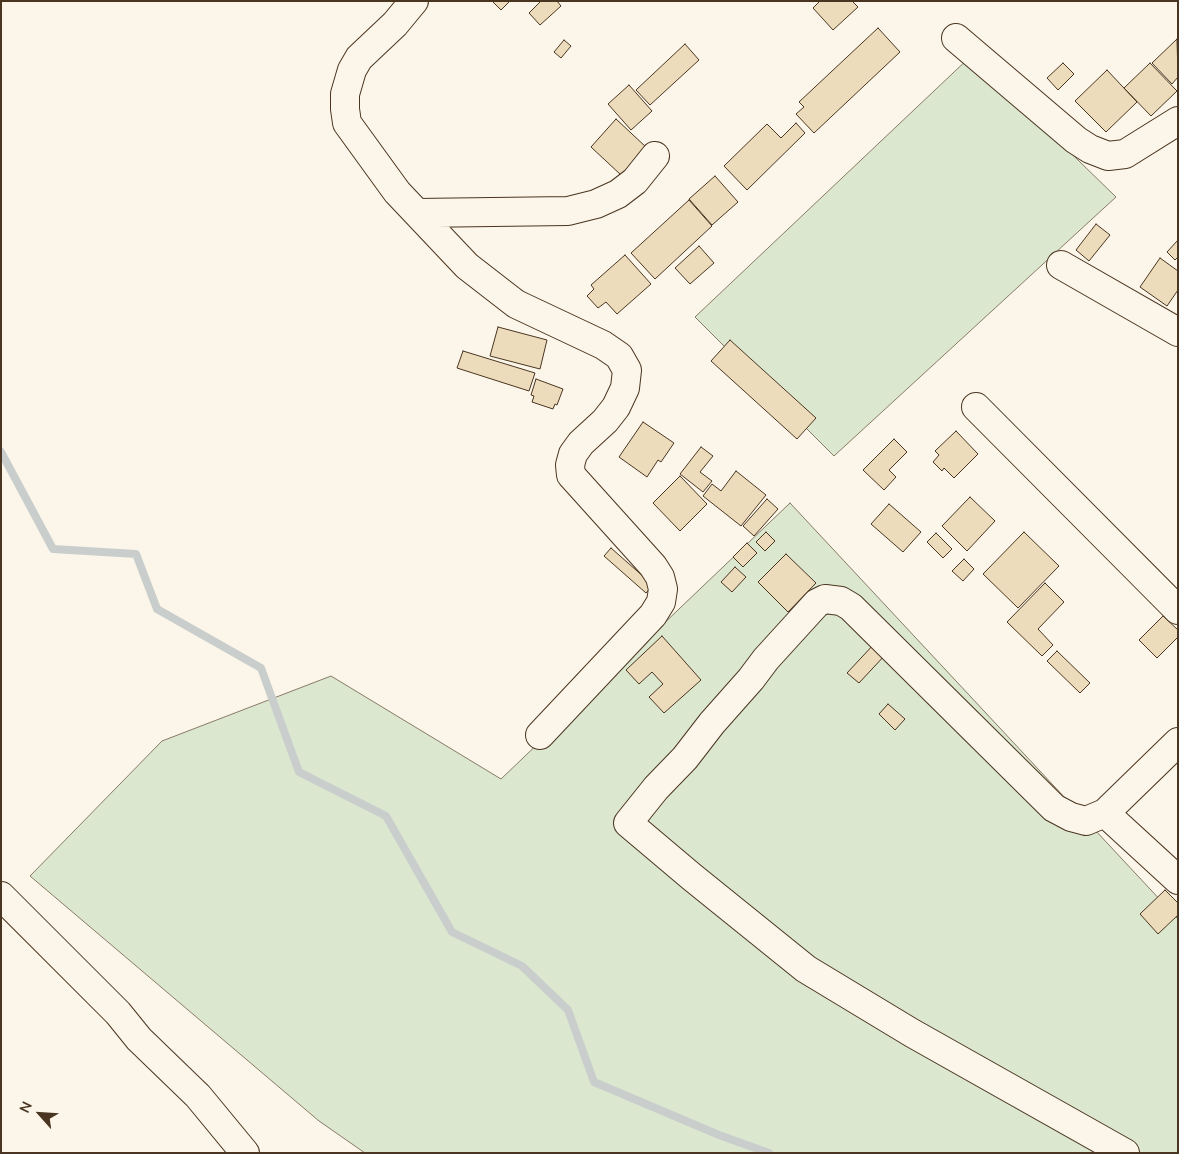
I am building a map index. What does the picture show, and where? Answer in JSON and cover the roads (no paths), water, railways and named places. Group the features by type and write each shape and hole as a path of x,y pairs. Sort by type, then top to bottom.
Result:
{"street":[{"path":"414,1 394,24 359,58 348,82 344,109 348,123 397,192 467,266 516,304 603,345 619,356 627,370 625,388 616,407 605,421 581,443 573,454 570,465 571,475 653,566 660,577 663,588 661,602 653,615 540,735"},
{"path":"956,38 1076,140 1090,149 1108,156 1125,154 1178,122"},
{"path":"417,213 568,211 596,204 618,194 635,181 655,156"},
{"path":"1061,265 1178,332"},
{"path":"976,407 1178,610"},
{"path":"1125,1153 912,1034 806,969 628,823 656,788 685,758 766,659 817,603 825,599 841,601 851,607 1054,808 1071,817 1086,821 1105,813 1178,742"},
{"path":"1105,813 1178,880"},
{"path":"1,896 118,1013 139,1039 198,1096 245,1153"}],"waterway":[{"path":"1,452 53,549 136,554 157,609 261,668 299,772 386,816 452,932 522,966 568,1010 594,1082 719,1135 769,1153"}]}
